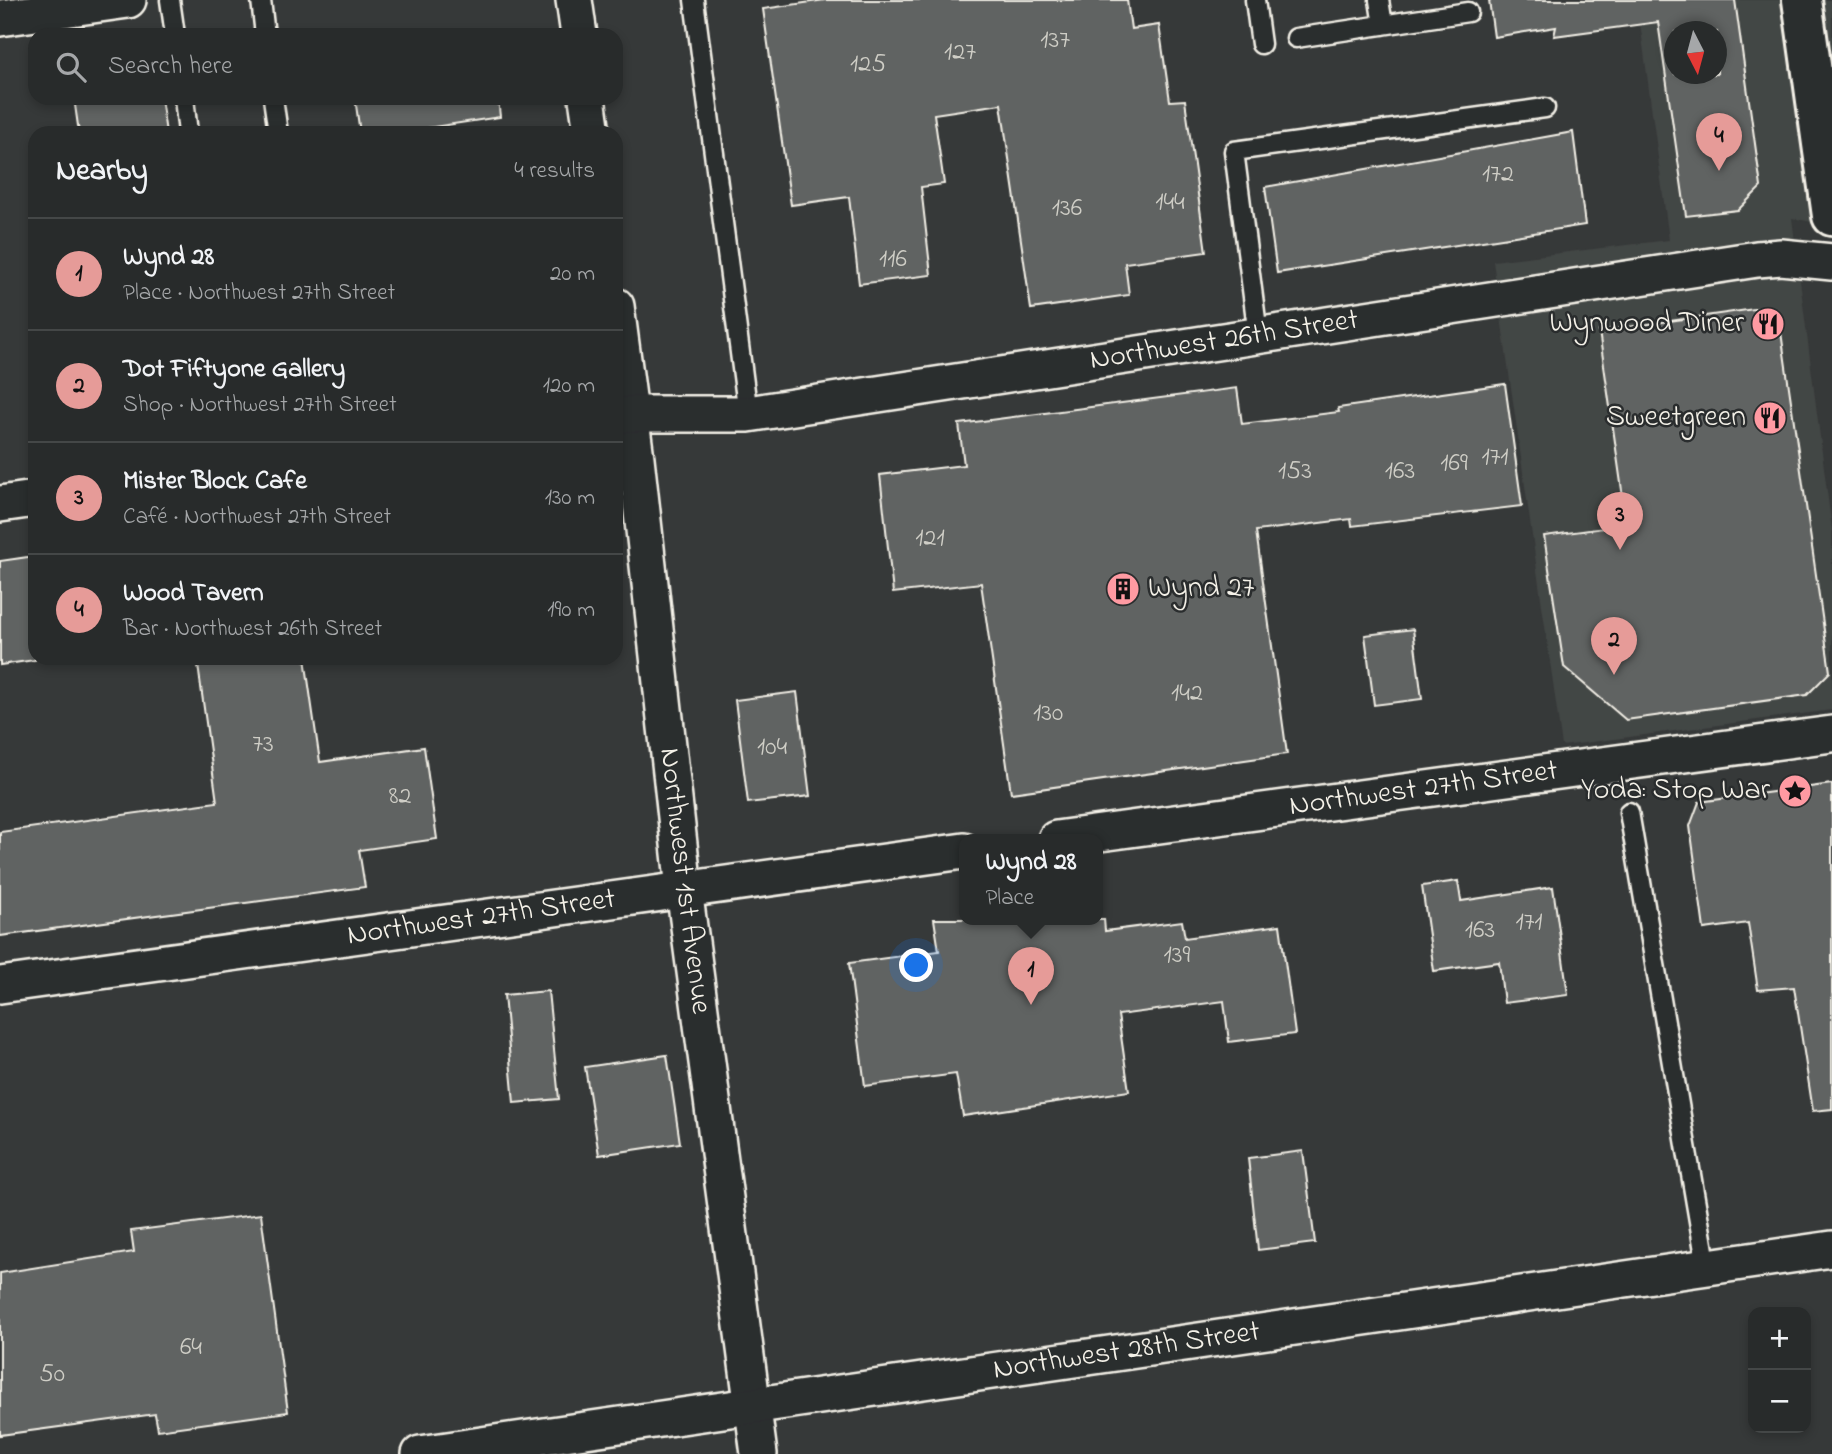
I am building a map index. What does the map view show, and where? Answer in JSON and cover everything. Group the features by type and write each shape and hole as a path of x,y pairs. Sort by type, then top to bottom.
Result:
{"street":[{"path":"0,18 128,0"},
{"path":"574,0 578,28"},
{"path":"1802,0 1832,215"},
{"path":"588,105 591,126"},
{"name":"Northwest 26th Street","path":"623,415 748,414 1756,258 1832,261"},
{"name":"Northwest 1st Avenue","path":"623,415 759,1454"},
{"path":"0,504 28,500"},
{"name":"Northwest 27th Street","path":"1093,834 1832,734"},
{"name":"Northwest 27th Street","path":"0,985 959,852"},
{"name":"Northwest 28th Street","path":"420,1454 1832,1249"}],"lane":[{"path":"170,0 174,28"},
{"path":"261,0 264,28"},
{"path":"694,0 748,414"},
{"path":"1255,0 1261,44"},
{"path":"1380,0 1382,24"},
{"path":"1296,38 1468,12"},
{"path":"185,105 187,126"},
{"path":"274,105 277,126"},
{"path":"1258,335 1234,151 1545,108"},
{"path":"1629,813 1707,1268"}],"shaded area":[{"path":"1637,0 1832,0 1832,226 1792,218 1832,530 1832,710 1562,746 1493,261 1669,240"}],"building":[{"path":"825,0 1127,0 1131,29 1159,25 1170,101 1185,100 1206,252 1125,263 1129,295 1031,309 1001,104 934,114 944,184 921,187 931,275 859,284 849,197 791,205 763,9"},
{"path":"1489,0 1735,0 1761,187 1738,210 1686,216 1667,84 1727,84 1727,21 1664,21 1664,64 1658,22 1554,36 1556,27 1494,37"},
{"path":"75,105 162,105 165,126 78,126"},
{"path":"356,105 499,105 500,117 440,126 359,126"},
{"path":"1573,132 1585,225 1277,273 1265,187"},
{"path":"1761,308 1780,325 1830,672 1807,695 1626,720 1564,667 1544,536 1627,525 1599,331"},
{"name":"Wynd 27","path":"1505,384 1522,506 1352,526 1351,519 1256,531 1287,754 1011,793 981,583 893,593 880,475 964,465 959,424 1237,388 1242,424 1339,412 1338,408"},
{"path":"28,557 28,661 0,665 0,561"},
{"path":"1413,629 1422,699 1374,705 1365,635"},
{"path":"198,665 306,665 320,762 424,747 437,839 359,850 365,887 0,936 0,832 217,802"},
{"path":"797,692 810,796 748,803 735,700"},
{"path":"1832,784 1832,1109 1813,1111 1794,987 1758,990 1748,923 1704,929 1690,826 1699,802"},
{"path":"1458,881 1461,901 1553,887 1568,995 1504,1003 1499,962 1434,971 1422,886"},
{"path":"934,919 959,919 959,925 1103,925 1104,919 1105,931 1182,921 1185,938 1280,925 1295,1034 1229,1042 1224,1001 1118,1015 1129,1091 963,1116 956,1074 865,1086 849,963 939,951"},
{"path":"548,991 559,1099 514,1103 504,995"},
{"path":"667,1055 680,1143 599,1155 585,1067"},
{"path":"1303,1151 1315,1243 1258,1250 1248,1158"},
{"path":"261,1214 288,1412 158,1430 155,1414 0,1435 0,1273 134,1252 131,1231"}],"place":[{"name":"Wood Tavern","path":"1719,171"},
{"name":"Wynwood Diner","path":"1768,324"},
{"name":"Sweetgreen","path":"1770,418"},
{"name":"Mister Block Cafe","path":"1620,550"},
{"name":"Wynd 27","path":"1123,589"},
{"name":"Dot Fiftyone Gallery","path":"1614,675"},
{"name":"Yoda: Stop War","path":"1795,791"},
{"name":"Wynd 28","path":"1031,1005"}]}
